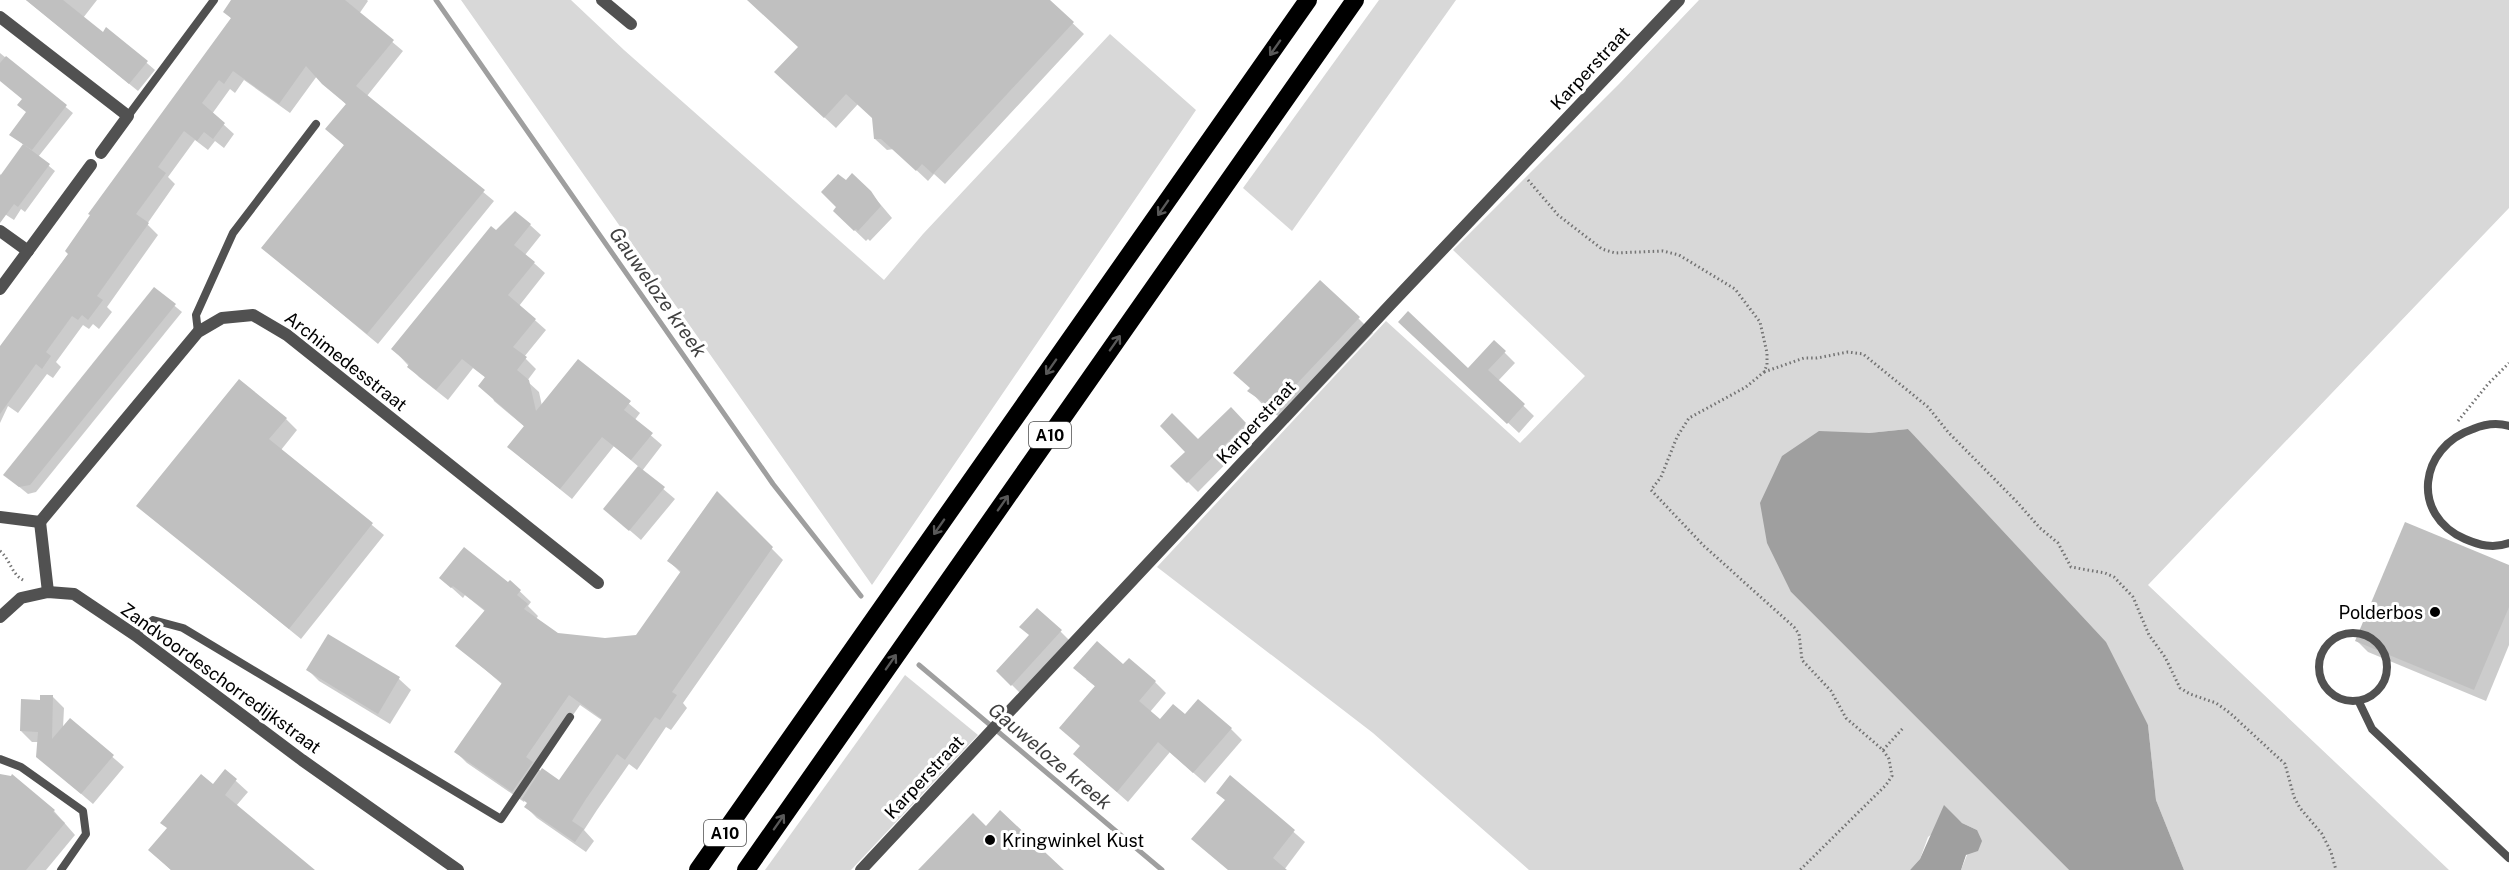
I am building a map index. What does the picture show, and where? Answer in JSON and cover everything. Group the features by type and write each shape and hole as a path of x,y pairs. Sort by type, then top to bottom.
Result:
{"highway":[{"name":"A10","path":"698,870 1308,0"},
{"name":"A10","path":"746,870 1355,0"}],"street":[{"path":"602,0 631,24"},
{"name":"Karperstraat","path":"861,870 1679,0"},
{"path":"0,17 128,116 100,153"},
{"path":"0,289 91,165"},
{"path":"0,231 28,251"},
{"name":"Archimedesstraat","path":"40,522 198,332 222,318 253,315 287,335 598,584"},
{"path":"0,517 40,522 48,592 21,598 0,617"},
{"name":"Zandvoordeschorredijkstraat","path":"48,592 74,594 135,635 302,760 458,870"}],"lane":[{"path":"128,116 214,0"},
{"path":"198,332 196,315 233,233 316,124"},
{"path":"2509,426 2486,424 2458,434 2440,448 2429,470 2428,497 2440,522 2452,533 2480,545 2501,546 2509,543"},
{"path":"135,635 153,620 183,628 501,819 570,717"},
{"path":"2348,633 2363,634 2377,641 2386,654 2388,669 2384,684 2374,696 2359,702 2344,701 2330,693 2321,681 2319,665 2323,650 2333,639 2348,633"},
{"path":"2359,702 2372,729 2509,858"},
{"path":"0,759 21,766 83,811 86,834 61,870"}],"path":[{"path":"1520,169 1535,191 1558,214 1602,249 1615,253 1663,251 1679,255 1735,289 1760,322 1767,353 1767,365 1764,372"},
{"path":"1800,870 1886,784 1892,776 1891,766 1882,750 1846,718 1831,691 1802,660 1799,634 1794,627 1704,546 1651,490 1661,477 1677,437 1689,418 1738,391 1764,372 1804,358 1848,352 1863,354 1914,394 2040,528 2058,543 2071,567 2105,573 2125,588 2133,597 2149,635 2165,657 2180,688 2216,703 2230,713 2285,764 2294,797 2300,808 2322,834 2331,852 2336,870"},
{"path":"2449,441 2455,424 2488,384 2509,363"},
{"path":"0,551 16,577 48,592"},
{"path":"1882,750 1904,727"}],"shaded area":[{"path":"461,0 571,0 624,50 884,280 923,234 1110,34 1196,110 872,585"},
{"path":"1379,0 1456,0 1292,231 1243,188"},
{"path":"1699,0 2509,0 2509,208 2148,585 2449,870 2184,870 2156,800 2148,725 1908,429 1869,433 1791,592 2069,870 1961,870 1977,830 1955,817 1928,837 1920,859 1910,870 1529,870 1373,733 1157,567 1386,321 1520,443 1585,376 1453,250 1619,84"},
{"path":"1908,429 2106,642 2148,725 2156,800 2184,870 2069,870 1791,592 1767,543 1760,503 1782,456 1819,431 1869,433"},
{"path":"905,675 978,735 851,870 765,870"},
{"path":"1944,805 1962,823 1977,830 1982,841 1978,851 1966,855 1961,870 1910,870 1920,859"}],"building":[{"path":"26,0 63,0 103,32 106,27 148,61 129,84"},
{"path":"231,0 345,0 394,40 356,86 485,190 367,334 261,248 344,145 325,129 346,104 322,84 306,66 279,104 233,71 224,84 219,80 202,103 225,123 213,139 204,132 197,141 184,131 158,167 166,173 136,214 149,223 97,296 103,300 88,320 82,315 78,320 72,316 46,352 51,356 42,369 36,364 0,414 0,346 68,254 65,251 90,215 88,214 231,18 223,12"},
{"path":"747,0 1050,0 1074,22 933,174 922,164 916,171 881,139 874,139 872,118 846,94 824,118 774,72 798,47"},
{"path":"6,56 67,105 32,150 9,135 26,112 17,105 22,99 0,81 0,63"},
{"path":"23,144 50,164 18,207 14,204 0,223 0,176"},
{"path":"852,173 871,191 881,206 858,231 856,229 854,231 833,211 836,207 821,192 838,174 846,180"},
{"path":"515,211 531,224 514,245 535,262 508,295 536,319 513,347 527,357 517,370 529,380 536,411 578,359 631,401 624,410 653,433 631,460 602,437 560,489 507,447 524,426 478,386 485,377 462,359 436,390 407,367 409,364 391,349 491,226 496,230"},
{"path":"1320,280 1360,317 1273,409 1247,391 1250,388 1233,373"},
{"path":"154,287 176,304 30,485 19,487 3,475"},
{"path":"1408,311 1468,368 1494,340 1506,351 1488,370 1525,404 1507,424 1398,322"},
{"path":"239,379 287,418 269,439 373,523 289,629 136,506"},
{"path":"1231,407 1246,423 1187,483 1170,466 1185,452 1160,426 1172,413 1198,439"},
{"path":"638,466 665,487 629,531 603,509"},
{"path":"717,491 773,547 672,692 677,695 660,720 655,717 625,760 617,754 586,799 572,821 584,829 575,842 524,807 527,803 522,799 542,768 559,780 602,719 569,695 526,757 533,762 512,792 454,752 502,683 455,646 485,610 439,578 464,547 521,590 517,595 528,604 524,609 558,633 605,638 636,635 681,571 667,561"},
{"name":"Polderbos","path":"2405,522 2509,565 2509,607 2474,690 2355,641"},
{"path":"1037,608 1062,630 1011,686 996,671 1029,635 1019,627"},
{"path":"328,634 400,677 378,714 306,670"},
{"path":"1097,641 1123,664 1129,658 1156,681 1139,701 1160,719 1173,704 1185,714 1198,699 1232,728 1193,773 1158,742 1117,792 1073,754 1080,746 1059,728 1095,686 1073,668"},
{"path":"40,695 53,695 52,739 70,718 114,755 81,794 36,757 38,732 20,731 21,699 40,700"},
{"path":"225,769 237,779 225,795 315,870 171,870 148,850 167,828 160,823 201,774 213,784"},
{"path":"0,774 11,776 12,774 55,810 53,812 65,823 26,870 0,870"},
{"path":"1230,775 1295,830 1273,858 1287,870 1228,870 1191,839 1225,800 1216,793"},
{"name":"Kringwinkel Kust","path":"1000,810 1064,870 918,870 973,813 986,826"}],"waterway":[{"name":"Gauweloze kreek","path":"436,0 773,484 861,596"},
{"name":"Gauweloze kreek","path":"919,665 1162,870"}],"place":[{"name":"Polderbos","path":"2435,612"},
{"name":"Kringwinkel Kust","path":"990,840"}]}
